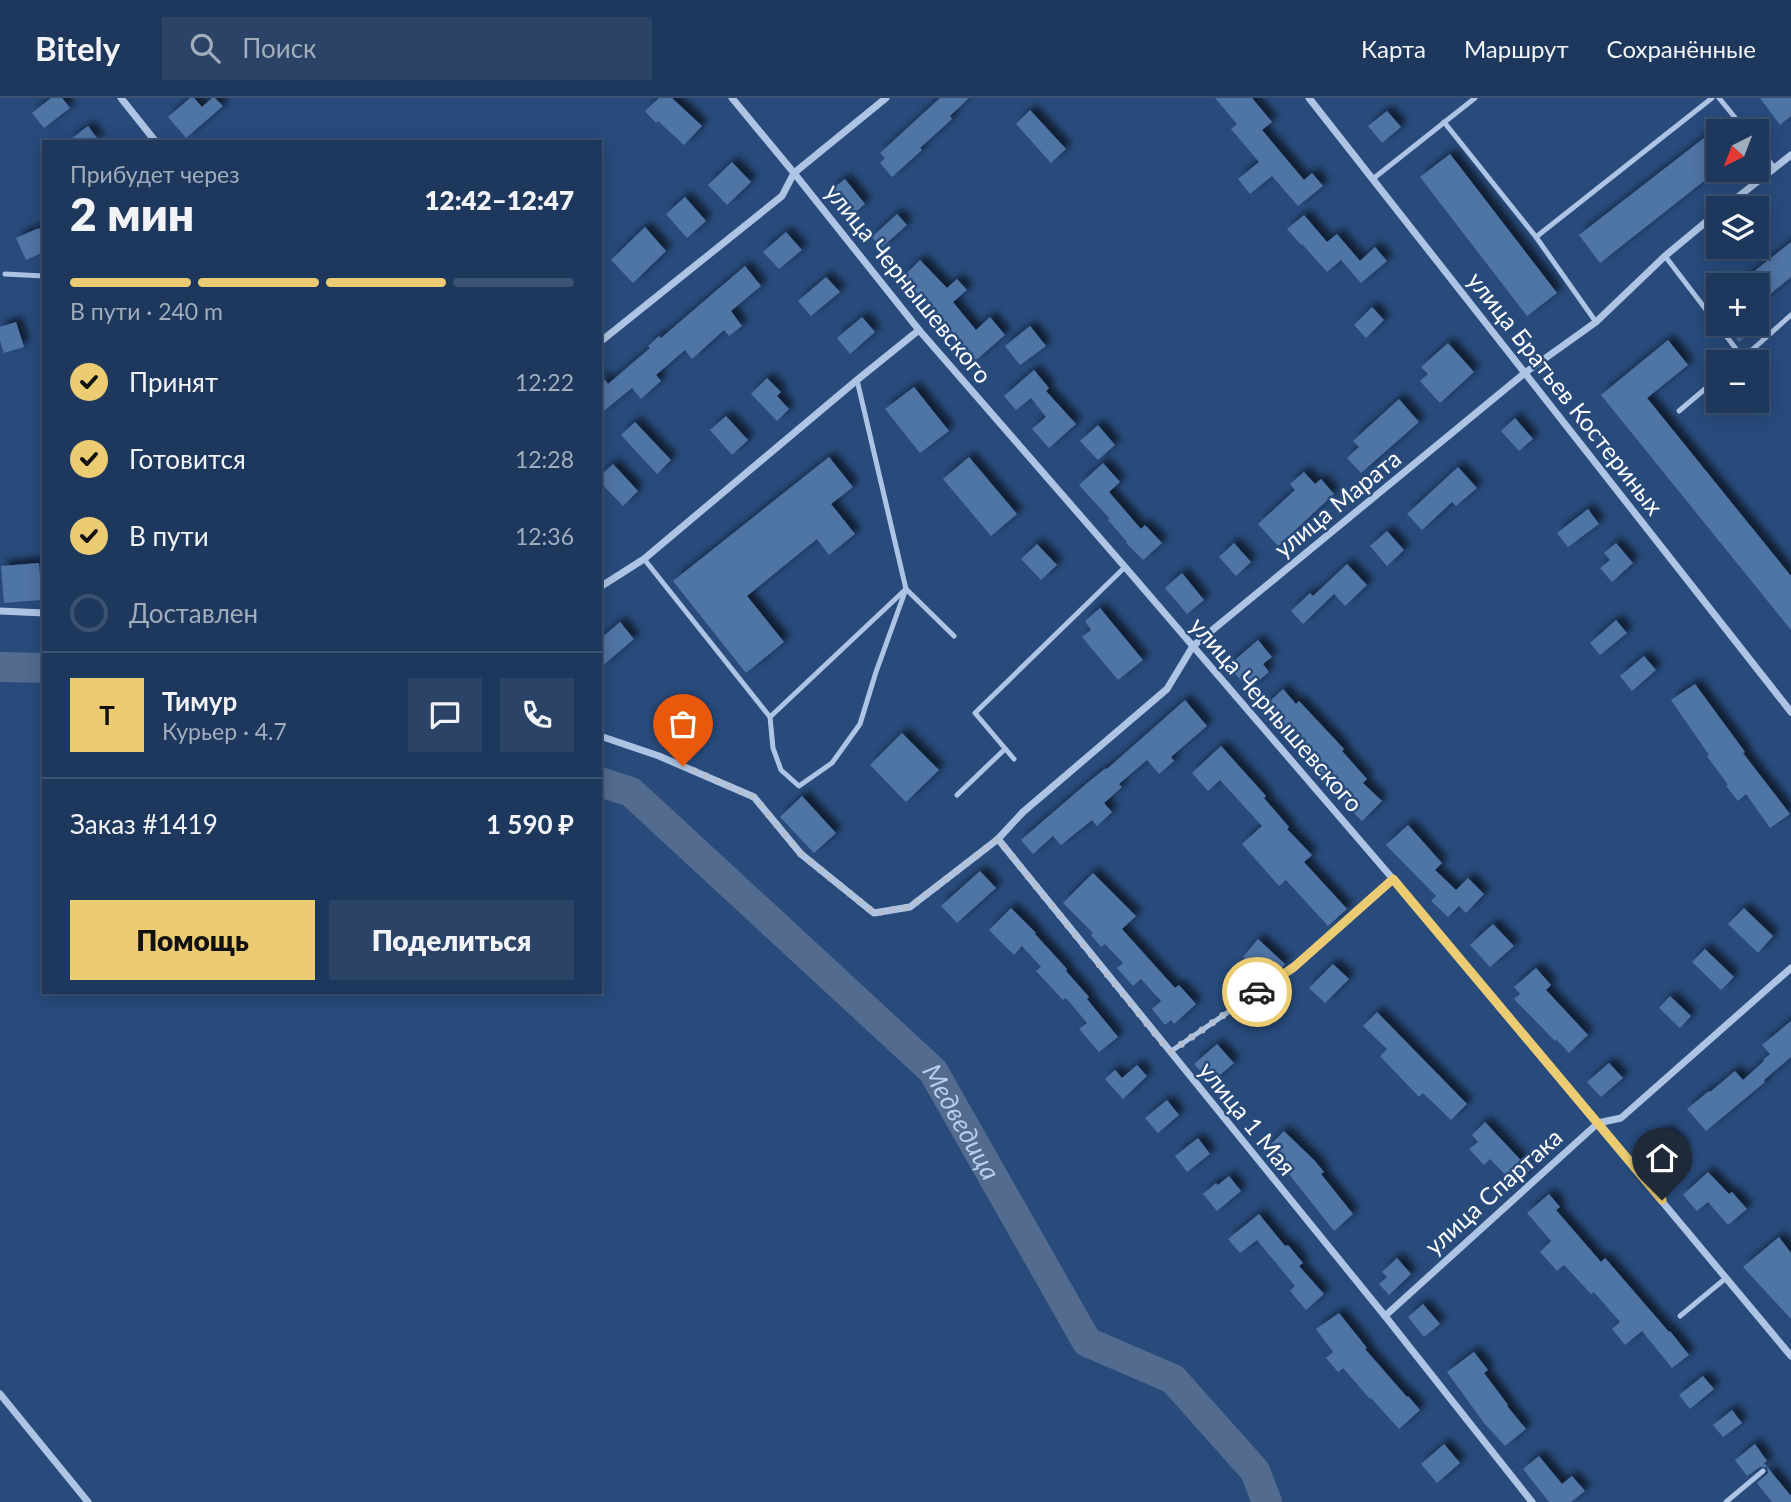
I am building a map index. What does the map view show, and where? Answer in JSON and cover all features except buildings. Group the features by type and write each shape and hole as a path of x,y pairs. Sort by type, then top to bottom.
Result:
{"street":[{"path":"121,98 154,140"},
{"name":"улица Чернышевского","path":"732,98 919,330 1393,879 1791,1356"},
{"path":"602,340 782,196 794,173 886,98"},
{"name":"улица Братьев Костериных","path":"1309,98 1791,712"},
{"path":"1739,196 1791,155"},
{"name":"улица Марата","path":"998,839 1023,812 1167,689 1193,646 1526,372 1596,322 1665,256 1706,222"},
{"path":"602,586 644,559 919,330"},
{"path":"0,611 42,613"},
{"path":"602,737 659,756 754,797 801,854 874,913 910,907 998,839"},
{"name":"улица 1 Мая","path":"998,839 1385,1316 1532,1502"},
{"name":"улица Спартака","path":"1385,1316 1598,1123 1621,1118 1791,968"},
{"path":"0,1394 88,1502"}],"lane":[{"path":"1374,178 1475,98"},
{"path":"1535,237 1712,98"},
{"path":"1719,98 1736,119"},
{"path":"1444,122 1535,237 1596,322"},
{"path":"1769,161 1774,167"},
{"path":"1665,256 1734,350"},
{"path":"5,274 42,276"},
{"path":"1752,350 1791,315"},
{"path":"857,380 906,589 954,636"},
{"path":"1679,411 1706,388"},
{"path":"644,559 770,717 773,748 781,770 799,786 832,763 860,724 906,589"},
{"path":"1014,759 975,713 1125,567"},
{"path":"770,717 906,589"},
{"path":"957,795 1005,749"},
{"path":"1170,1052 1294,967 1393,879"},
{"path":"1680,1316 1726,1278"},
{"path":"1726,1502 1763,1471"}],"waterway":[{"name":"Медведица","path":"0,667 42,668"},
{"name":"Медведица","path":"602,783 631,792 933,1071 1087,1342 1173,1379 1255,1471 1267,1502"}],"way so far":[{"path":"683,766 754,797 801,854 874,913 910,907 998,839 1170,1052 1257,992"}],"route":[{"path":"1257,992 1294,967 1393,879 1662,1200"}]}
